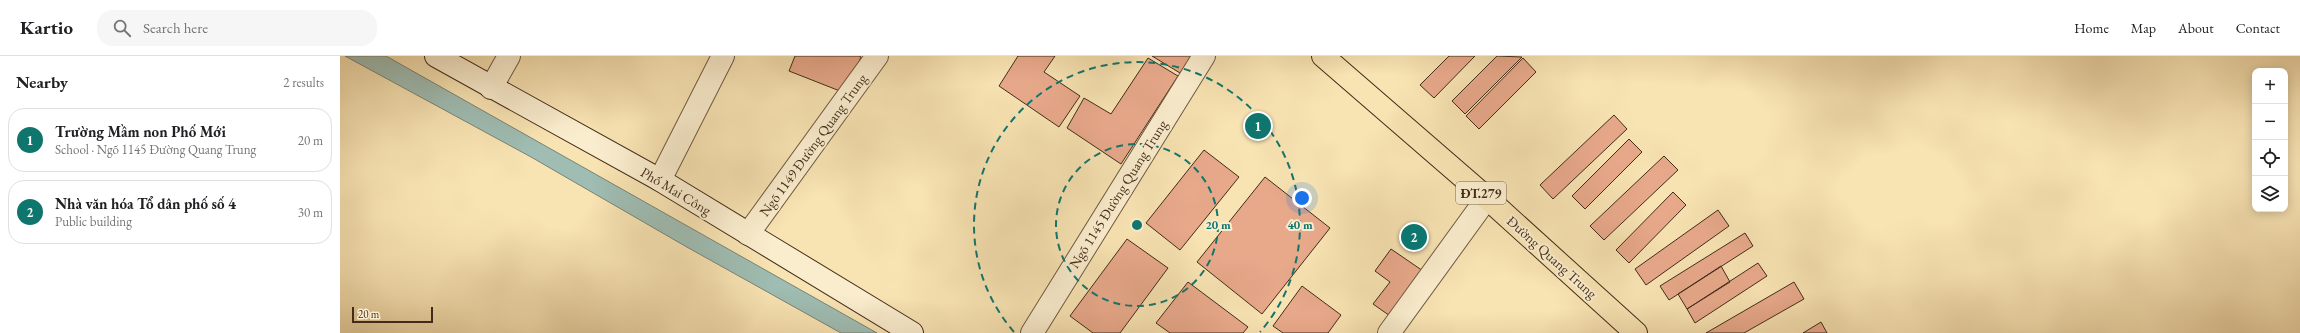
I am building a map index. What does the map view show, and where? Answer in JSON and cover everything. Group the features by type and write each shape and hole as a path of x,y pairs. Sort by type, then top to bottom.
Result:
{"main road":[{"name":"Đường Quang Trung","path":"1324,56 1487,198 1636,333"}],"street":[{"name":"Phố Mai Công","path":"436,56 491,88 660,180 912,333"},
{"path":"491,88 509,56"},
{"path":"660,180 723,56"},
{"name":"Ngõ 1149 Đường Quang Trung","path":"748,234 877,56"},
{"name":"Ngõ 1145 Đường Quang Trung","path":"1032,333 1204,56"},
{"path":"1389,333 1487,198"}],"water":[{"path":"345,56 386,56 877,333 841,333 685,246 531,157"}],"building":[{"path":"795,56 861,57 845,93 789,71"},
{"path":"1018,56 1055,56 1044,72 1080,96 1059,127 999,86"},
{"path":"1152,56 1192,56 1180,73"},
{"path":"1449,56 1475,56 1434,98 1420,85"},
{"path":"1497,56 1522,57 1465,114 1452,101"},
{"path":"1148,58 1178,76 1121,164 1067,128 1084,98 1111,114"},
{"path":"1523,58 1536,72 1479,129 1466,116"},
{"path":"1614,115 1627,129 1553,199 1540,185"},
{"path":"1629,139 1642,152 1585,209 1572,196"},
{"path":"1204,150 1239,177 1180,250 1146,223"},
{"path":"1664,156 1678,170 1604,240 1590,226"},
{"path":"1265,177 1330,228 1262,314 1197,262"},
{"path":"1673,192 1686,205 1629,263 1616,250"},
{"path":"1718,210 1729,226 1646,285 1635,269"},
{"path":"1745,233 1753,246 1669,300 1660,286"},
{"path":"1127,239 1168,268 1120,333 1093,333 1070,316"},
{"path":"1391,249 1426,273 1393,318 1373,304 1390,282 1375,271"},
{"path":"1758,263 1767,276 1695,323 1687,309"},
{"path":"1721,266 1730,282 1687,309 1678,294"},
{"path":"1188,282 1248,327 1243,333 1170,333 1156,323"},
{"path":"1794,282 1804,299 1744,333 1706,333"},
{"path":"1302,286 1341,315 1328,333 1283,333 1273,326"},
{"path":"1821,322 1827,333 1803,333"}],"place":[{"name":"Trường Mầm non Phố Mới","path":"1258,126"},
{"name":"Nhà văn hóa Tổ dân phố số 4","path":"1414,237"}]}
